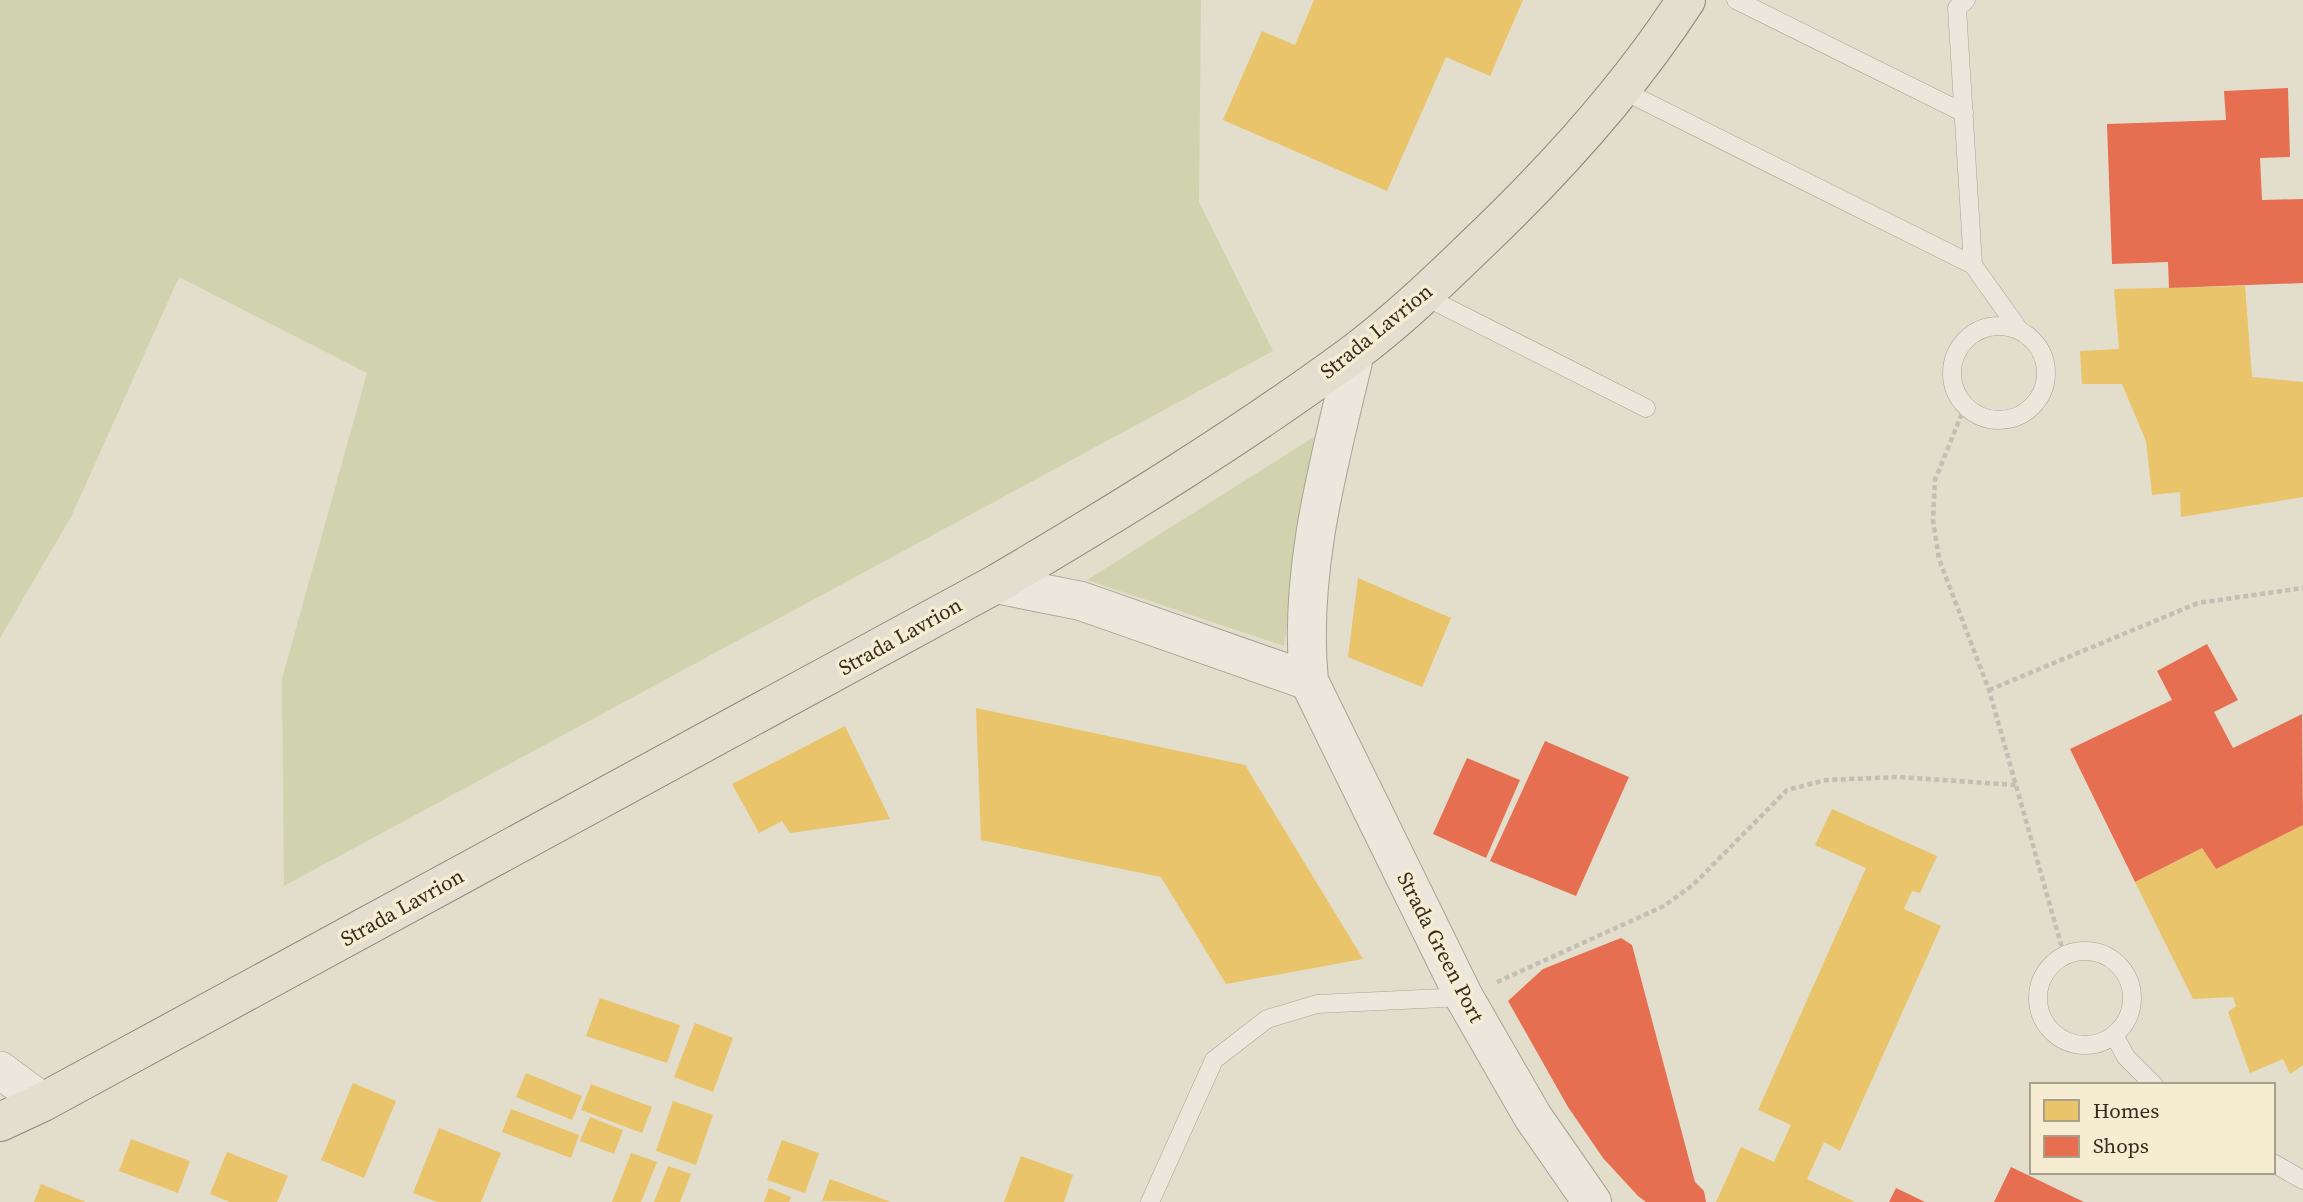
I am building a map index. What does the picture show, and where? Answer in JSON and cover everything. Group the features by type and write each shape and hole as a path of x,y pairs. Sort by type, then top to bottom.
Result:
{"main road":[{"name":"Strada Lavrion","path":"0,1122 996,584 1110,517 1354,353 1422,295 1573,149 1622,90 1686,0"}],"street":[{"name":"Strada Green Port","path":"1354,353 1326,480 1307,594 1305,643 1309,681 1464,997 1532,1116 1592,1202"},
{"path":"996,584 1081,601 1309,681"},
{"path":"0,1070 43,1101"}],"lane":[{"path":"1736,0 1964,113"},
{"path":"1941,0 1962,4 1964,113 1973,265"},
{"path":"1622,90 1973,265 2020,331 2033,341 2042,355 2045,370 2044,386 2037,401 2025,412 1994,420 1965,406 1954,387 1952,365 1965,339 1991,326 2020,331"},
{"path":"1422,295 1646,408"},
{"path":"2079,951 2101,954 2120,967 2129,980 2131,1010 2114,1035 2100,1043 2068,1042 2055,1035 2038,1008 2042,978 2051,965 2064,955 2079,951"},
{"path":"1150,1202 1214,1060 1267,1019 1317,1004 1464,997"},
{"path":"2114,1035 2126,1057 2152,1083"},
{"path":"2275,1164 2303,1180"}],"path":[{"path":"1965,406 1935,481 1933,520 1938,559 1989,690 2064,955"},
{"path":"1989,690 2198,603 2303,588"},
{"path":"1464,997 1664,905 1693,885 1787,790 1826,780 1899,776 2016,785"}],"green space":[{"path":"0,0 1201,0 1199,202 1273,351 284,886 282,679 367,373 179,277 71,517 0,638"},
{"path":"1314,437 1284,646 1087,580"}],"building: Homes":[{"path":"1314,0 1523,0 1490,76 1446,57 1387,191 1223,120 1262,31 1295,45"},
{"path":"2245,286 2252,377 2303,382 2303,497 2181,517 2180,492 2152,495 2146,441 2122,384 2082,384 2080,351 2119,349 2114,289"},
{"path":"1358,578 1451,618 1422,687 1348,657"},
{"path":"976,708 1245,765 1363,959 1226,984 1161,877 981,840"},
{"path":"845,726 890,819 790,833 782,821 759,833 732,784"},
{"path":"1832,809 1937,856 1920,893 1912,891 1904,909 1941,926 1840,1151 1824,1142 1807,1179 1855,1202 1716,1202 1741,1147 1774,1162 1791,1125 1758,1110 1866,868 1815,845"},
{"path":"2303,825 2303,1065 2290,1074 2283,1059 2250,1073 2228,1012 2236,1006 2233,997 2193,999 2135,882 2202,848 2216,869"},
{"path":"600,998 680,1025 667,1063 586,1036"},
{"path":"695,1023 733,1038 713,1092 674,1077"},
{"path":"526,1073 582,1096 572,1120 516,1097"},
{"path":"353,1083 396,1101 364,1178 321,1160"},
{"path":"591,1084 652,1107 642,1133 581,1110"},
{"path":"673,1101 713,1115 696,1165 656,1151"},
{"path":"511,1109 579,1135 571,1158 502,1132"},
{"path":"590,1117 623,1130 614,1154 580,1141"},
{"path":"439,1128 501,1153 481,1202 437,1202 413,1193"},
{"path":"131,1139 190,1161 178,1193 119,1171"},
{"path":"782,1140 819,1153 805,1193 767,1180"},
{"path":"227,1152 288,1176 277,1202 230,1202 210,1194"},
{"path":"631,1153 657,1162 641,1202 612,1202"},
{"path":"1021,1156 1073,1175 1064,1202 1004,1202"},
{"path":"668,1166 691,1174 680,1202 654,1202"},
{"path":"830,1179 891,1202 822,1201"},
{"path":"41,1184 86,1202 34,1202"},
{"path":"769,1188 791,1197 789,1202 764,1202"}],"building: Shops":[{"path":"2288,88 2290,157 2260,158 2262,200 2303,199 2303,283 2169,288 2168,262 2112,264 2107,124 2226,120 2224,91"},
{"path":"2207,644 2238,700 2214,712 2233,748 2302,714 2303,825 2216,869 2202,848 2135,882 2070,749 2172,700 2157,671"},
{"path":"1545,741 1629,777 1576,896 1490,861"},
{"path":"1467,758 1520,780 1486,858 1433,834"},
{"path":"1621,938 1632,945 1695,1182 1704,1191 1706,1202 1646,1202 1638,1196 1603,1158 1568,1107 1508,1001 1543,969"},
{"path":"2011,1167 2084,1202 1994,1202"},
{"path":"1896,1188 1925,1202 1889,1202"}]}
